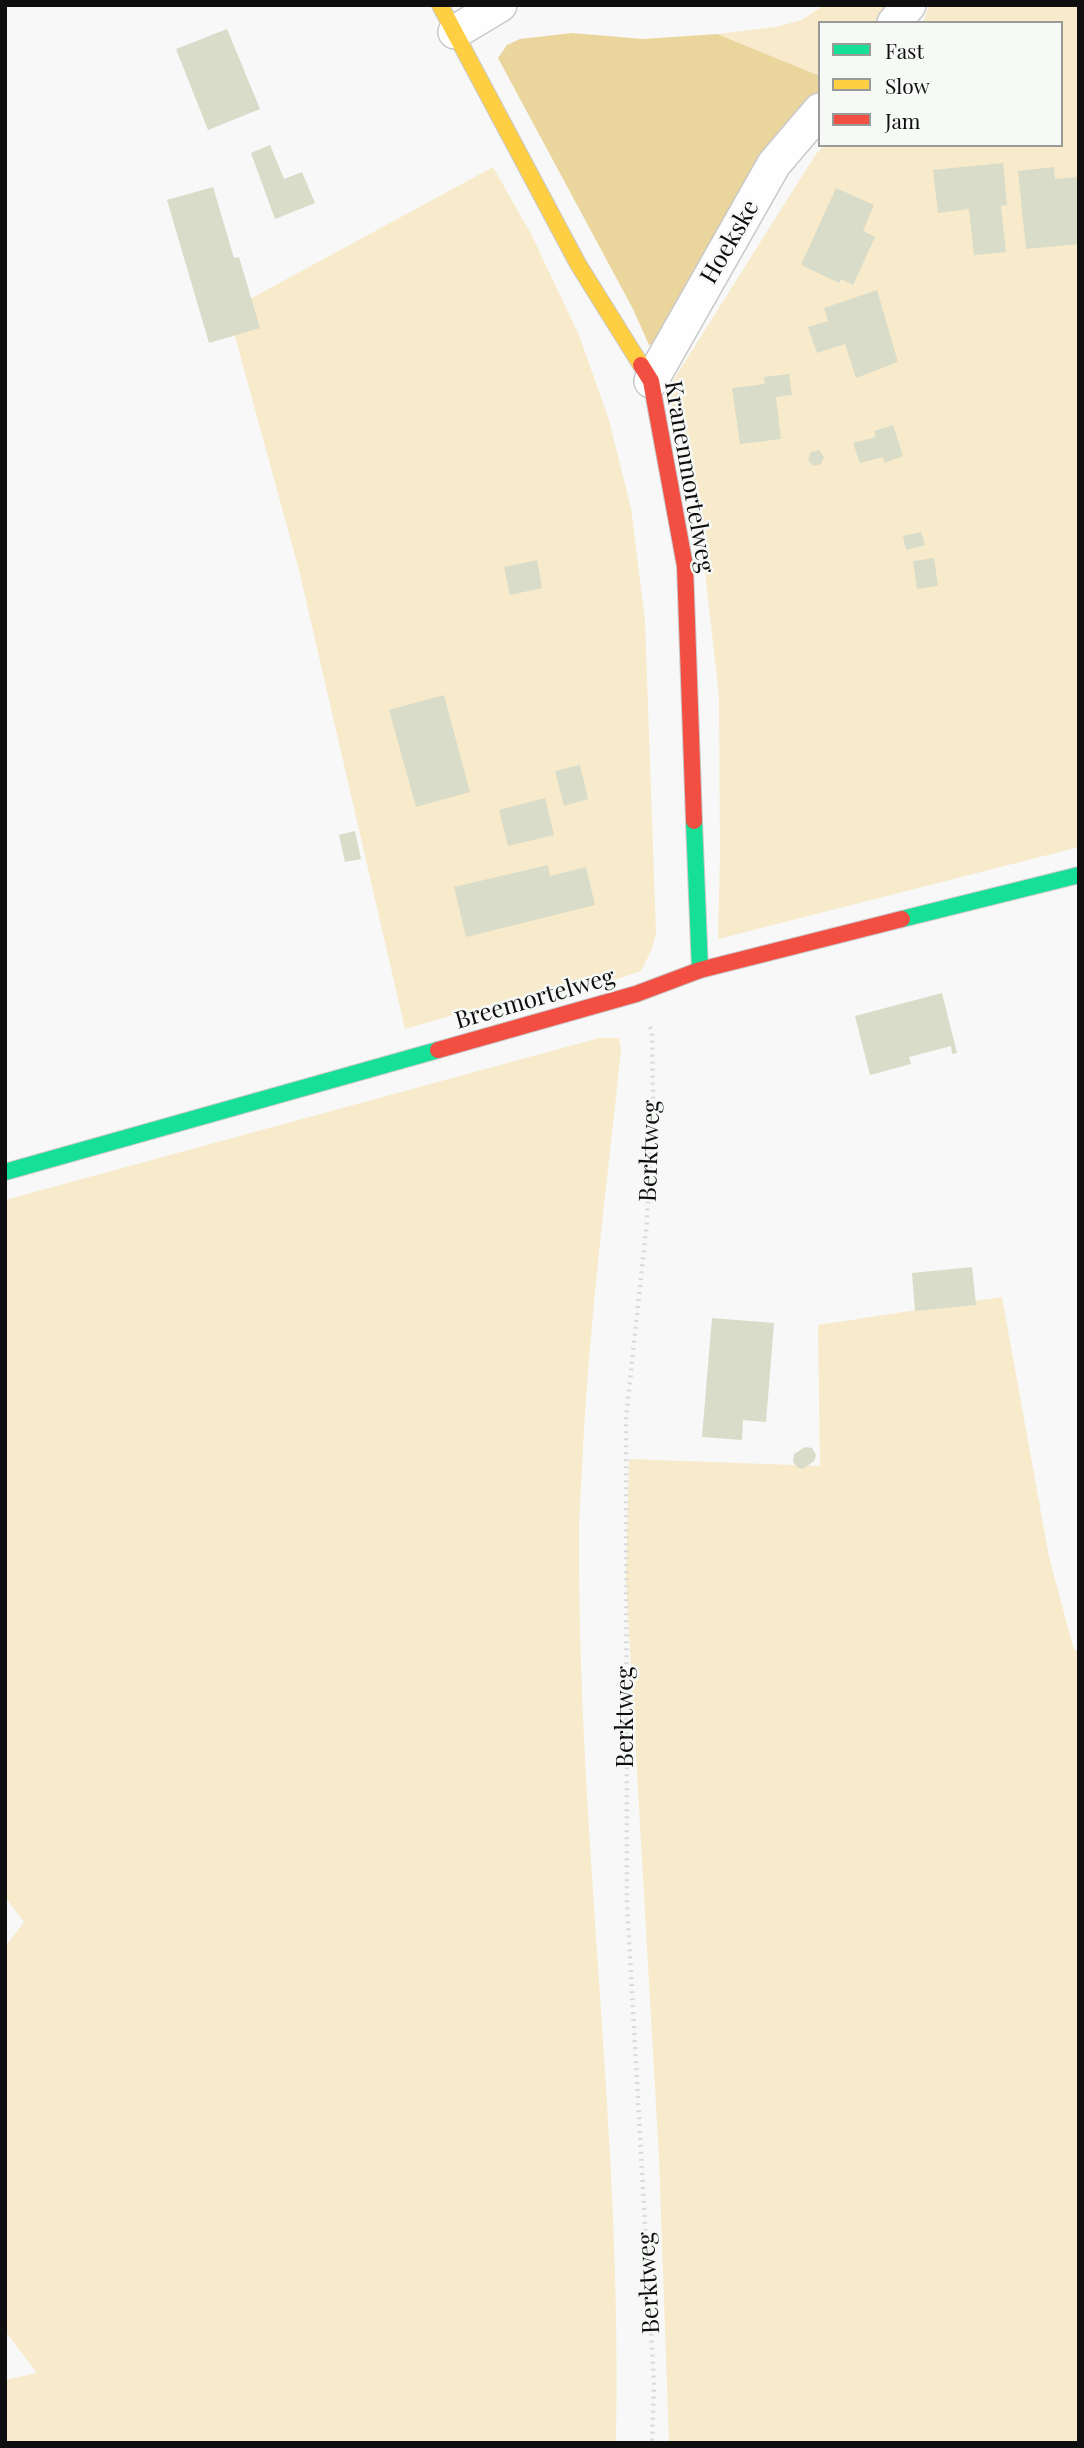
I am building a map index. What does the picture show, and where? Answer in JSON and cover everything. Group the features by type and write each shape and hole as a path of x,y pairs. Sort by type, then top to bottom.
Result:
{"street":[{"path":"447,19 500,5"},
{"path":"896,21 909,5"},
{"name":"Kranenmortelweg","path":"447,19 579,264 651,381 685,566 700,970"},
{"name":"Hoekske","path":"651,381 774,164 818,112"},
{"name":"Breemortelweg","path":"5,1172 636,994 700,970 1079,876"}],"path":[{"name":"Berktweg","path":"636,994 652,1032 653,1098 647,1221 626,1418 627,1903 654,2384 652,2443"}],"shaded area":[{"path":"824,5 907,5 899,21 818,21 818,75 717,34 776,27 802,20"},
{"path":"929,5 1079,5 1079,847 718,939 719,696 702,545 670,399 674,379 822,147 1063,147 1063,21 924,21"},
{"path":"572,33 643,39 717,34 818,75 818,108 658,342 649,345 633,309 498,58 507,45 520,39"},
{"path":"493,167 531,234 579,335 609,420 631,508 645,621 656,933 652,949 641,971 617,979 507,1000 405,1029 299,570 228,311"},
{"path":"599,1038 619,1038 621,1050 590,1348 579,1539 585,1765 613,2217 616,2443 5,2443 5,2380 37,2373 5,2331 5,1947 24,1922 5,1897 5,1200"},
{"path":"1002,1297 1049,1557 1074,1650 1079,1650 1079,2443 669,2443 659,2157 626,1580 629,1459 820,1466 818,1325"}],"building":[{"path":"227,29 260,109 208,130 176,49"},
{"path":"270,145 284,179 302,172 315,203 275,219 251,153"},
{"path":"1003,163 1007,205 1001,206 1006,252 974,255 969,209 938,213 933,170"},
{"path":"1054,167 1055,179 1079,177 1079,244 1026,249 1018,171"},
{"path":"213,187 234,258 239,257 260,328 209,343 167,200"},
{"path":"836,188 874,205 863,231 875,237 853,285 841,279 839,283 801,265"},
{"path":"877,290 898,362 856,378 845,344 817,353 808,327 828,321 824,308"},
{"path":"789,374 792,395 776,397 781,439 740,444 732,388 765,384 764,377"},
{"path":"893,425 903,456 884,463 883,457 860,463 853,443 876,437 874,431"},
{"path":"819,450 824,457 821,464 814,466 808,460 811,452"},
{"path":"921,532 925,545 906,550 903,536"},
{"path":"934,558 938,586 917,589 913,561"},
{"path":"537,560 542,588 510,595 504,567"},
{"path":"444,695 470,792 416,807 389,710"},
{"path":"580,765 588,799 564,806 555,771"},
{"path":"545,798 554,835 508,846 499,810"},
{"path":"355,831 361,859 345,862 339,835"},
{"path":"548,865 550,876 586,867 595,905 466,937 454,887"},
{"path":"942,993 957,1053 952,1054 951,1046 909,1057 911,1064 870,1075 855,1016"},
{"path":"972,1267 976,1305 915,1311 912,1273"},
{"path":"712,1318 774,1323 766,1422 743,1420 742,1440 702,1437"},
{"path":"805,1447 812,1448 816,1455 814,1461 803,1469 798,1468 793,1462 794,1454"}],"traffic: fast":[{"path":"694,821 700,970"},
{"path":"902,919 1079,875"},
{"path":"5,1172 438,1050"}],"traffic: slow":[{"path":"440,5 578,264 641,365"}],"traffic: jam":[{"path":"641,365 651,381 685,566 694,821"},
{"path":"438,1050 636,994 700,970 902,919"}]}
